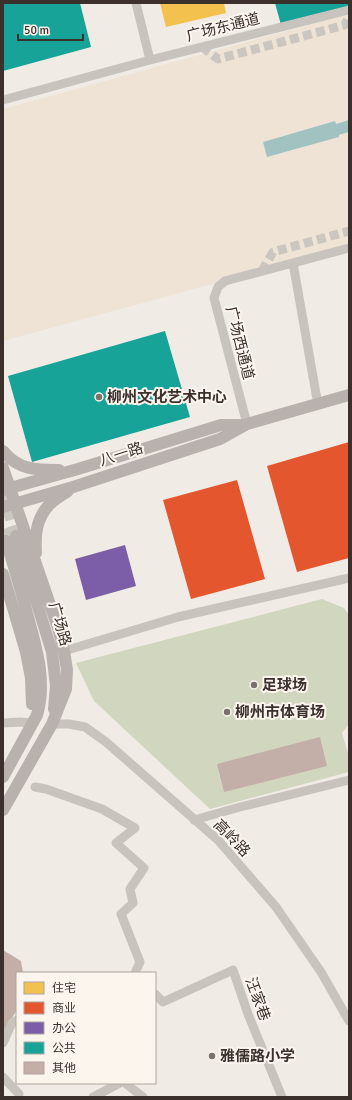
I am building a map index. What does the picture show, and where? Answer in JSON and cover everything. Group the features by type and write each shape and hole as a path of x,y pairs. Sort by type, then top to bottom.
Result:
{"main road":[{"name":"八一路","path":"6,489 78,469 221,425 246,424 318,405 349,395"},
{"name":"八一路","path":"9,505 73,487 220,438 246,424"},
{"path":"3,451 7,456 23,467 30,469 78,469"},
{"path":"3,468 9,505 38,571 50,604 64,651 67,670 66,689 52,724 3,810"},
{"path":"38,571 35,540 39,522 50,504 73,487"},
{"name":"广场路","path":"3,777 33,723 39,708 39,661 11,539 52,652 56,686 52,724"},
{"path":"3,574 26,652 31,678 33,723"}],"street":[{"path":"136,3 150,60"},
{"name":"广场东通道","path":"3,100 150,60 349,10"},
{"name":"广场西通道","path":"246,424 214,298 218,286 225,281 349,248"},
{"path":"293,263 318,405"},
{"path":"64,651 178,617 349,578"},
{"path":"3,723 33,723"},
{"name":"高岭路","path":"52,724 69,724 85,727 106,742 218,840 276,907 321,972 349,1022"},
{"path":"194,820 349,780"},
{"path":"35,787 46,789 102,809 134,828 116,843 144,868 130,889 133,902 121,914 140,962 135,972"},
{"name":"汪家巷","path":"156,995 163,1002 233,970 248,1014 282,1097"},
{"path":"3,1043 12,1023 16,1021"},
{"path":"3,1077 19,1094"},
{"path":"93,1097 118,1084"},
{"path":"126,1084 143,1097"}],"green space":[{"name":"柳州市体育场","path":"322,599 344,608 349,615 349,724 342,733 349,757 349,772 210,809 94,701 76,663"}],"shaded area":[{"path":"349,14 349,120 336,124 335,121 263,142 267,157 339,137 349,132 349,247 3,341 3,109"}],"water":[{"path":"349,120 349,132 339,135 339,137 267,157 263,142 335,121 336,124"}],"building: 住宅":[{"path":"160,3 224,3 226,13 166,27"}],"building: 商业":[{"path":"349,442 349,558 297,572 267,466"},
{"path":"237,480 265,579 191,599 163,500"}],"building: 办公":[{"path":"125,545 136,586 86,600 75,559"}],"building: 公共":[{"path":"3,3 80,3 91,47 3,71"},
{"path":"275,3 349,3 349,6 281,25"},
{"name":"柳州文化艺术中心","path":"165,331 190,417 32,462 8,376"}],"building: 其他":[{"path":"320,737 327,766 224,792 217,764"},
{"path":"3,950 21,961 23,972 16,972 16,1012 3,1032"}],"tunnel":[{"path":"202,47 218,59 345,25 349,16"},
{"path":"262,271 273,252 349,231"},
{"path":"3,491 16,536"},
{"path":"3,529 6,541"}],"place":[{"name":"柳州文化艺术中心","path":"99,397"},
{"name":"足球场","path":"254,685"},
{"name":"柳州市体育场","path":"227,712"},
{"name":"雅儒路小学","path":"212,1056"}]}
